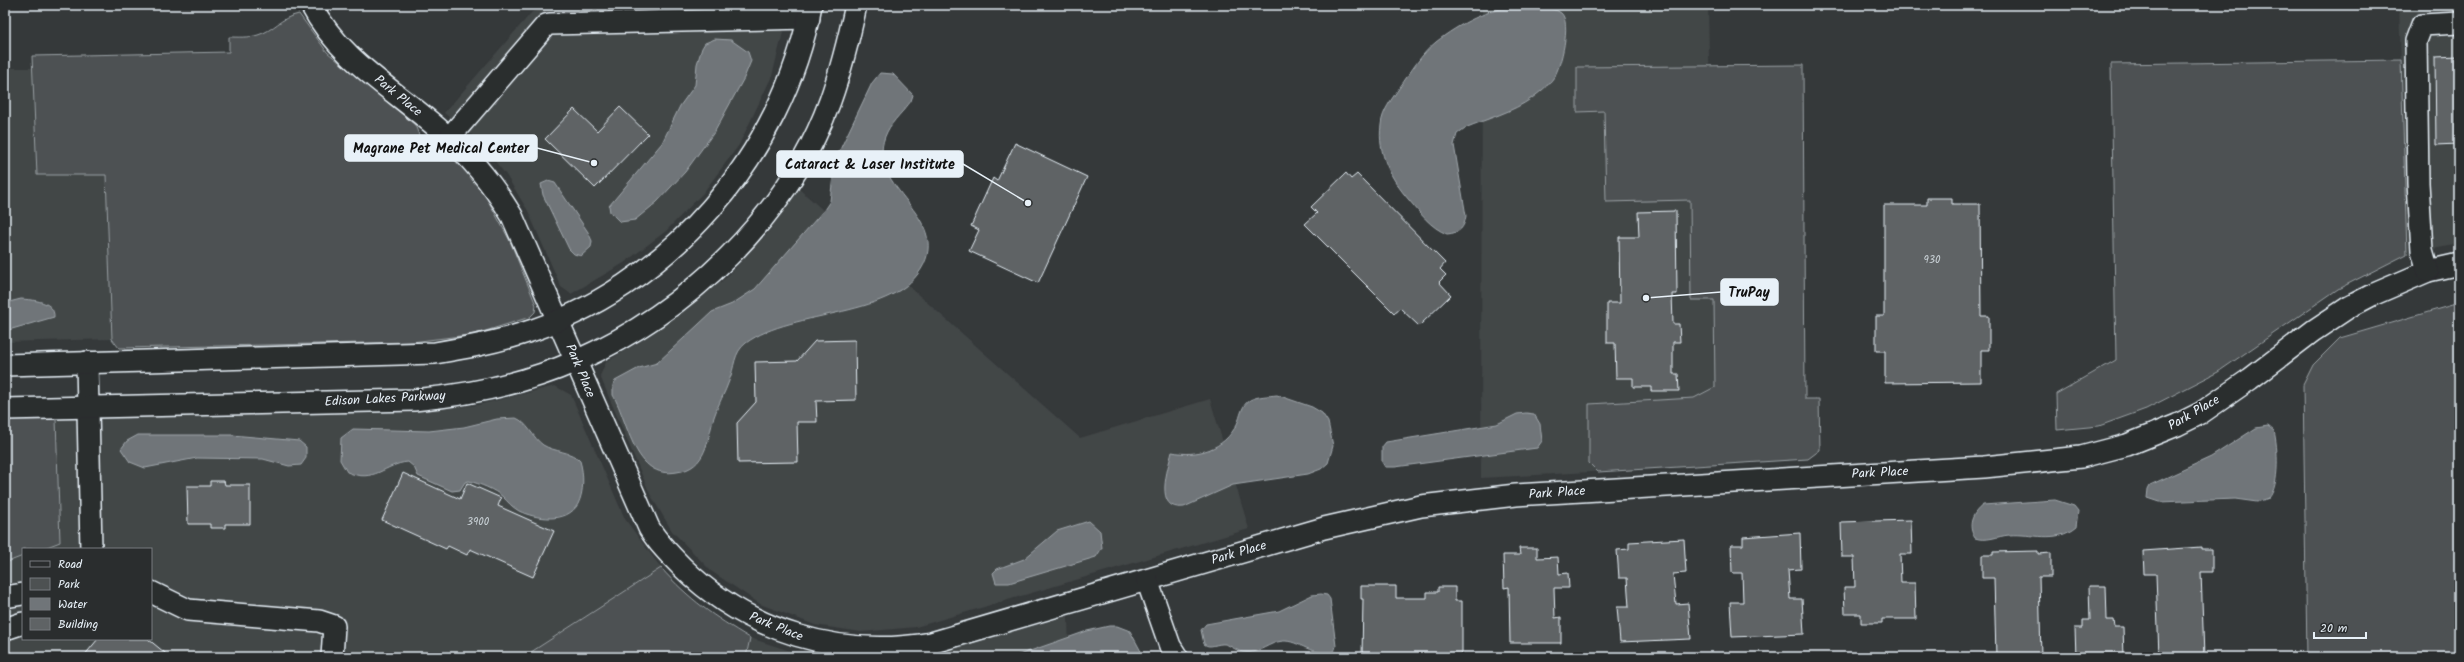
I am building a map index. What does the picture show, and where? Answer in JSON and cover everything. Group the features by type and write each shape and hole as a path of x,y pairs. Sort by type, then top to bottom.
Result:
{"street":[{"name":"Park Place","path":"311,5 331,35 353,60 449,138 475,163 498,193 512,216 649,528 670,555 700,585 735,610 789,633 810,640 880,653 930,643 1371,516 1469,500 1796,477 1984,467 2081,456 2149,436 2201,413 2250,379 2313,331 2349,307 2372,295 2428,271 2459,264"},
{"name":"Edison Lakes Parkway","path":"5,409 421,399 501,386 575,361 611,344 676,301 730,255 769,209 801,161 829,103 846,53 856,5"},
{"path":"5,365 435,353 479,345 522,334 558,320 600,300 652,265 678,243 713,207 740,173 759,143 784,95 802,46 810,12 546,25 449,138"},
{"path":"2428,271 2422,250 2418,183 2416,41 2422,24 2459,23"},
{"path":"87,362 91,548"},
{"path":"1148,580 1170,646 1177,657"},
{"path":"152,592 188,610 319,620 334,626 332,657"},
{"path":"5,597 22,594"},
{"path":"5,629 22,622"}],"shaded area":[{"path":"545,5 790,5 772,76 739,145 703,193 666,231 624,263 571,294 561,287 528,211 506,175 478,140 444,113 532,12 544,8"},
{"path":"1482,5 1708,5 1717,465 1481,478"},
{"path":"2399,5 2459,5 2459,244 2407,254"},
{"path":"5,68 32,68 37,175 106,175 112,339 5,342"},
{"path":"798,188 1080,438 1210,399 1249,529 916,627 861,632 815,625 760,604 711,571 672,531 650,494 600,376 606,362 647,337 727,277 769,231"},
{"path":"555,386 571,395 625,519 661,568 528,654 528,657 5,657 5,563 22,556 22,640 152,640 152,548 45,548 60,542 56,419 394,412 478,405"},
{"path":"1068,616 1069,657 905,657 920,656"},
{"path":"750,638 803,655 826,657 746,657"}],"green space":[{"path":"299,14 327,52 415,125 421,140 439,155 452,156 468,170 484,193 510,241 536,305 535,312 530,317 476,334 412,342 119,348 112,339 106,175 37,175 32,56 229,52 229,37 255,36 264,33 287,18"},
{"path":"2401,60 2407,254 2338,289 2218,372 2146,409 2099,426 2057,430 2056,394 2116,360 2111,64"},
{"path":"1803,65 1805,399 1819,399 1820,450 1808,459 1598,472 1589,463 1589,404 1694,398 1715,387 1714,300 1691,300 1690,200 1606,202 1604,111 1577,112 1577,67"},
{"path":"2459,303 2459,657 2307,657 2303,385 2313,365 2340,338"},
{"path":"5,419 56,419 60,542 45,548 22,548 22,556 5,563"},
{"path":"661,568 702,607 750,638 746,657 528,657 528,654"}],"water":[{"path":"1519,6 1552,9 1561,13 1566,25 1560,64 1554,77 1544,89 1525,103 1465,128 1457,134 1454,145 1466,216 1461,229 1447,234 1436,228 1422,215 1402,192 1391,174 1381,146 1380,135 1383,115 1416,63 1436,42 1454,29 1475,18 1508,7"},
{"path":"715,39 731,40 748,52 751,61 744,78 715,131 685,172 657,202 635,220 620,222 610,212 609,206 662,143 680,106 695,85 697,64 702,48 705,43"},
{"path":"880,73 893,74 913,95 911,101 887,132 882,151 885,168 916,213 925,229 928,246 924,264 911,282 891,295 868,304 790,324 766,332 746,343 736,356 731,376 717,408 704,452 700,459 687,469 677,472 663,472 651,467 642,459 629,434 613,395 613,385 615,381 639,368 657,363 712,312 732,304 755,289 824,210 830,201 835,160 872,83"},
{"path":"548,181 555,183 588,232 592,241 591,247 581,256 574,254 569,249 543,195 541,184"},
{"path":"21,299 42,302 51,308 54,317 5,331 5,303"},
{"path":"1277,395 1312,407 1322,413 1328,422 1333,446 1328,463 1321,469 1308,474 1233,485 1184,507 1174,506 1168,502 1165,487 1172,452 1200,452 1217,446 1232,433 1247,402 1263,396"},
{"path":"1517,414 1534,414 1540,424 1542,441 1537,448 1395,467 1385,467 1382,462 1382,447 1386,442 1497,424"},
{"path":"516,418 527,426 543,445 568,453 580,461 583,477 580,499 578,504 567,515 542,518 526,514 514,508 503,497 495,492 482,485 469,481 465,482 460,490 452,491 418,476 414,467 408,462 400,463 372,475 365,476 347,472 340,460 341,438 353,429 429,431 464,427 497,419"},
{"path":"2268,426 2274,431 2277,456 2275,484 2273,492 2269,498 2257,502 2235,499 2159,502 2147,498 2150,485 2211,457 2256,428"},
{"path":"138,435 232,435 299,441 306,447 306,458 301,465 289,466 263,459 197,458 145,468 130,462 121,449 127,441"},
{"path":"2055,500 2074,506 2078,511 2076,527 2060,535 2044,537 2009,535 1979,539 1975,538 1971,529 1972,520 1976,512 1983,505"},
{"path":"1089,521 1100,531 1102,548 1096,557 1009,583 996,583 993,573 997,569 1024,559 1057,531"},
{"path":"1312,595 1327,595 1330,599 1336,646 1334,652 1319,652 1289,641 1273,643 1260,650 1250,652 1242,652 1225,644 1209,646 1204,644 1201,630 1206,624 1279,611"},
{"path":"1109,626 1117,626 1130,631 1144,657 1013,657 1087,631"}],"building":[{"path":"2459,56 2459,144 2436,145 2435,57"},
{"path":"620,107 648,134 595,188 545,139 574,109 597,131"},
{"path":"1015,143 1087,177 1038,283 969,251 979,230 971,226 993,178 997,181"},
{"path":"1346,173 1351,179 1357,174 1445,263 1440,269 1446,275 1439,282 1451,295 1419,326 1400,308 1394,313 1305,224 1317,213 1311,207"},
{"path":"1927,198 1952,198 1952,204 1980,204 1981,316 1989,316 1989,350 1981,350 1981,382 1885,383 1885,351 1876,351 1876,316 1884,316 1884,205 1927,205"},
{"path":"1676,211 1677,294 1672,294 1673,324 1679,324 1680,342 1673,342 1673,374 1678,374 1679,391 1651,391 1651,387 1633,387 1633,378 1616,378 1615,343 1607,343 1607,303 1620,303 1619,237 1639,237 1638,212"},
{"path":"855,340 856,400 816,401 817,422 797,422 798,462 738,463 737,423 756,402 755,362 797,361 815,341"},
{"path":"403,473 460,499 467,483 501,498 498,506 554,531 533,577 470,549 467,555 448,546 446,549 382,520"},
{"path":"210,481 224,481 225,485 250,485 250,524 225,524 225,528 210,528 210,524 188,524 187,486 210,486"},
{"path":"1911,520 1912,554 1900,554 1901,583 1915,583 1916,619 1882,619 1882,623 1861,623 1861,614 1845,614 1844,587 1855,587 1854,557 1842,557 1841,522"},
{"path":"1800,533 1801,569 1788,570 1790,599 1802,599 1804,634 1732,637 1730,602 1743,602 1742,573 1732,573 1731,545 1743,545 1743,537"},
{"path":"1684,539 1686,573 1673,574 1676,604 1688,603 1691,639 1620,642 1617,607 1629,607 1627,578 1619,578 1617,550 1629,549 1629,542"},
{"path":"2201,547 2201,549 2212,549 2212,572 2201,572 2204,657 2159,657 2156,574 2144,574 2143,551"},
{"path":"1519,548 1537,548 1537,558 1558,557 1559,574 1568,573 1569,588 1554,588 1555,618 1561,617 1561,643 1510,643 1509,587 1504,588 1503,555 1520,555"},
{"path":"2038,551 2038,554 2051,553 2051,577 2039,577 2041,657 1996,657 1994,578 1982,578 1982,555 1993,555 1993,552"},
{"path":"1361,586 1396,586 1396,598 1427,598 1427,592 1438,592 1438,587 1455,587 1455,601 1462,601 1462,657 1362,657 1363,599 1361,599"},
{"path":"2089,586 2106,586 2107,620 2114,620 2115,627 2123,627 2124,657 2076,657 2075,628 2083,628 2083,620 2090,620"},
{"path":"97,640 149,640 170,657 83,657"}],"place":[{"name":"Magrane Pet Medical Center","path":"594,163"},
{"name":"Cataract & Laser Institute","path":"1028,203"},
{"name":"TruPay","path":"1646,298"}]}
